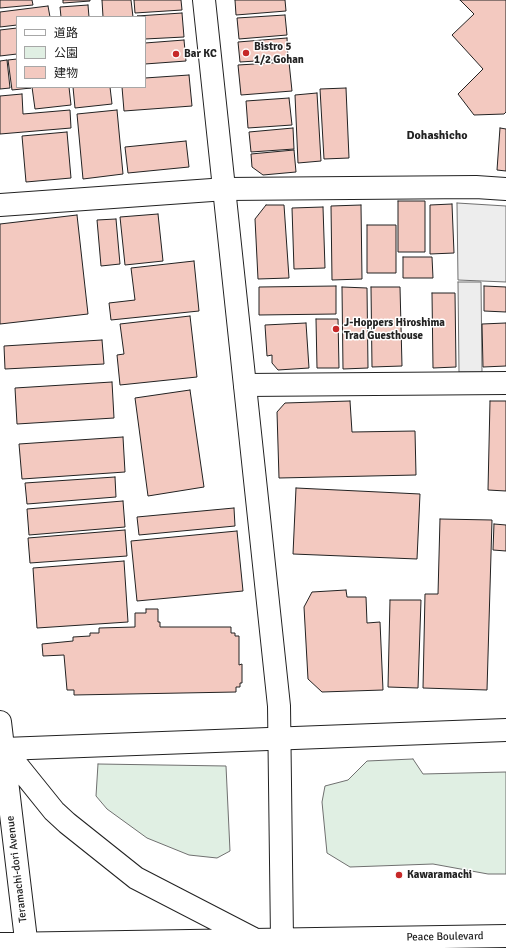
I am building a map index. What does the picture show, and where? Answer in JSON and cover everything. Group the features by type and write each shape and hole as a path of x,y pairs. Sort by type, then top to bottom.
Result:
{"street":[{"path":"204,0 226,189 279,706 282,939"},
{"path":"0,205 226,189 476,187 506,189"},
{"path":"245,385 506,383"},
{"name":"Teramachi-dori Avenue","path":"0,722 26,946"},
{"path":"4,749 506,730"},
{"path":"4,749 58,815 136,878 249,944"},
{"name":"Peace Boulevard","path":"0,944 26,946 249,944 282,939 351,944 506,936"}],"green space":[{"path":"413,759 423,774 506,772 506,874 488,874 433,864 350,867 327,853 322,802 325,786 348,780 367,761"},
{"path":"98,764 226,766 230,851 217,858 189,855 147,838 107,809 96,796"}],"shaded area":[{"path":"457,203 506,206 506,282 458,280"},
{"path":"458,282 481,282 482,372 459,372"}],"building":[{"path":"0,0 32,0 33,5 0,8"},
{"path":"63,0 90,0 90,1 63,3"},
{"path":"102,0 131,0 133,16 103,16"},
{"path":"134,0 181,0 182,10 135,13"},
{"path":"235,0 285,0 286,11 236,15"},
{"path":"460,0 506,0 506,112 504,114 474,115 458,94 483,69 452,35 474,14"},
{"path":"88,5 89,16 61,16 60,7"},
{"path":"48,6 50,16 16,16 16,25 0,27 0,12"},
{"path":"182,13 184,37 146,39 146,16 137,16"},
{"path":"285,15 287,35 239,39 237,18"},
{"path":"16,28 16,54 0,56 0,30"},
{"path":"287,38 288,59 240,62 238,42"},
{"path":"184,40 186,61 146,64 146,43"},
{"path":"16,59 16,88 31,88 12,90 8,60"},
{"path":"7,60 10,88 0,89 0,61"},
{"path":"289,62 292,91 241,95 238,65"},
{"path":"189,75 192,106 124,111 122,88 146,88 146,78"},
{"path":"32,88 69,88 71,105 35,109"},
{"path":"73,88 110,88 112,104 75,108"},
{"path":"346,88 349,158 324,159 320,89"},
{"path":"317,93 321,161 298,163 295,95"},
{"path":"22,94 23,114 70,110 71,128 0,134 0,96"},
{"path":"289,98 292,125 248,128 246,101"},
{"path":"117,110 123,174 83,179 77,114"},
{"path":"293,128 294,149 251,152 249,132"},
{"path":"500,128 506,129 506,171 497,170"},
{"path":"67,132 71,178 26,182 22,136"},
{"path":"186,141 189,167 128,173 125,147"},
{"path":"294,150 296,172 263,175 252,167 251,154"},
{"path":"398,201 425,201 425,252 398,252"},
{"path":"452,204 454,253 430,254 430,205"},
{"path":"266,205 284,205 289,278 258,279 255,219"},
{"path":"361,205 362,279 332,280 331,206"},
{"path":"323,207 325,268 294,269 292,208"},
{"path":"158,214 163,261 125,265 120,217"},
{"path":"77,215 88,314 0,324 0,224"},
{"path":"116,219 120,264 101,266 97,220"},
{"path":"367,225 396,225 396,273 367,273"},
{"path":"403,257 432,257 433,278 403,278"},
{"path":"194,261 199,311 111,320 109,303 135,300 131,268"},
{"path":"336,286 336,314 259,315 259,287"},
{"path":"484,286 506,287 506,312 484,311"},
{"path":"342,287 367,288 368,368 343,369"},
{"path":"371,287 400,287 402,366 372,367"},
{"path":"432,293 455,293 456,367 433,368"},
{"path":"190,316 197,377 120,385 117,355 124,354 120,324"},
{"path":"316,319 338,319 339,368 317,368"},
{"path":"306,323 309,368 278,370 272,363 272,355 267,356 265,325"},
{"path":"506,323 506,366 483,367 482,324"},
{"path":"102,340 104,364 5,369 4,346"},
{"path":"112,382 114,418 17,424 15,388"},
{"path":"190,390 204,487 148,496 135,398"},
{"path":"350,401 352,432 415,431 416,475 279,478 277,412 285,403"},
{"path":"490,401 506,401 506,491 488,490"},
{"path":"123,437 125,472 22,479 19,444"},
{"path":"115,477 116,497 27,504 25,483"},
{"path":"296,488 420,494 417,559 293,554"},
{"path":"123,501 125,527 29,535 27,509"},
{"path":"234,508 235,526 139,535 137,517"},
{"path":"440,519 492,520 487,690 423,688 425,594 438,594"},
{"path":"494,524 506,525 506,551 493,550"},
{"path":"125,530 127,556 30,563 28,538"},
{"path":"237,531 243,591 137,601 131,541"},
{"path":"124,561 128,622 37,628 33,568"},
{"path":"346,590 347,597 366,597 367,623 380,622 383,690 322,692 308,679 304,607 312,592"},
{"path":"390,600 421,600 418,688 388,687"},
{"path":"146,609 158,609 158,622 160,622 160,627 231,627 231,633 235,633 235,636 239,636 239,665 242,664 242,683 240,683 240,687 236,687 236,692 74,695 74,690 67,690 64,655 43,656 42,644 73,641 73,637 90,636 90,633 99,633 99,628 135,627 135,613 146,613"}],"place":[{"name":"Bistro 5 1/2 Gohan","path":"246,53"},
{"name":"Bar KC","path":"176,54"},
{"name":"J-Hoppers Hiroshima Trad Guesthouse","path":"336,329"},
{"name":"Kawaramachi","path":"399,875"}],"district":[{"name":"Dohashicho","path":"437,136"}]}
